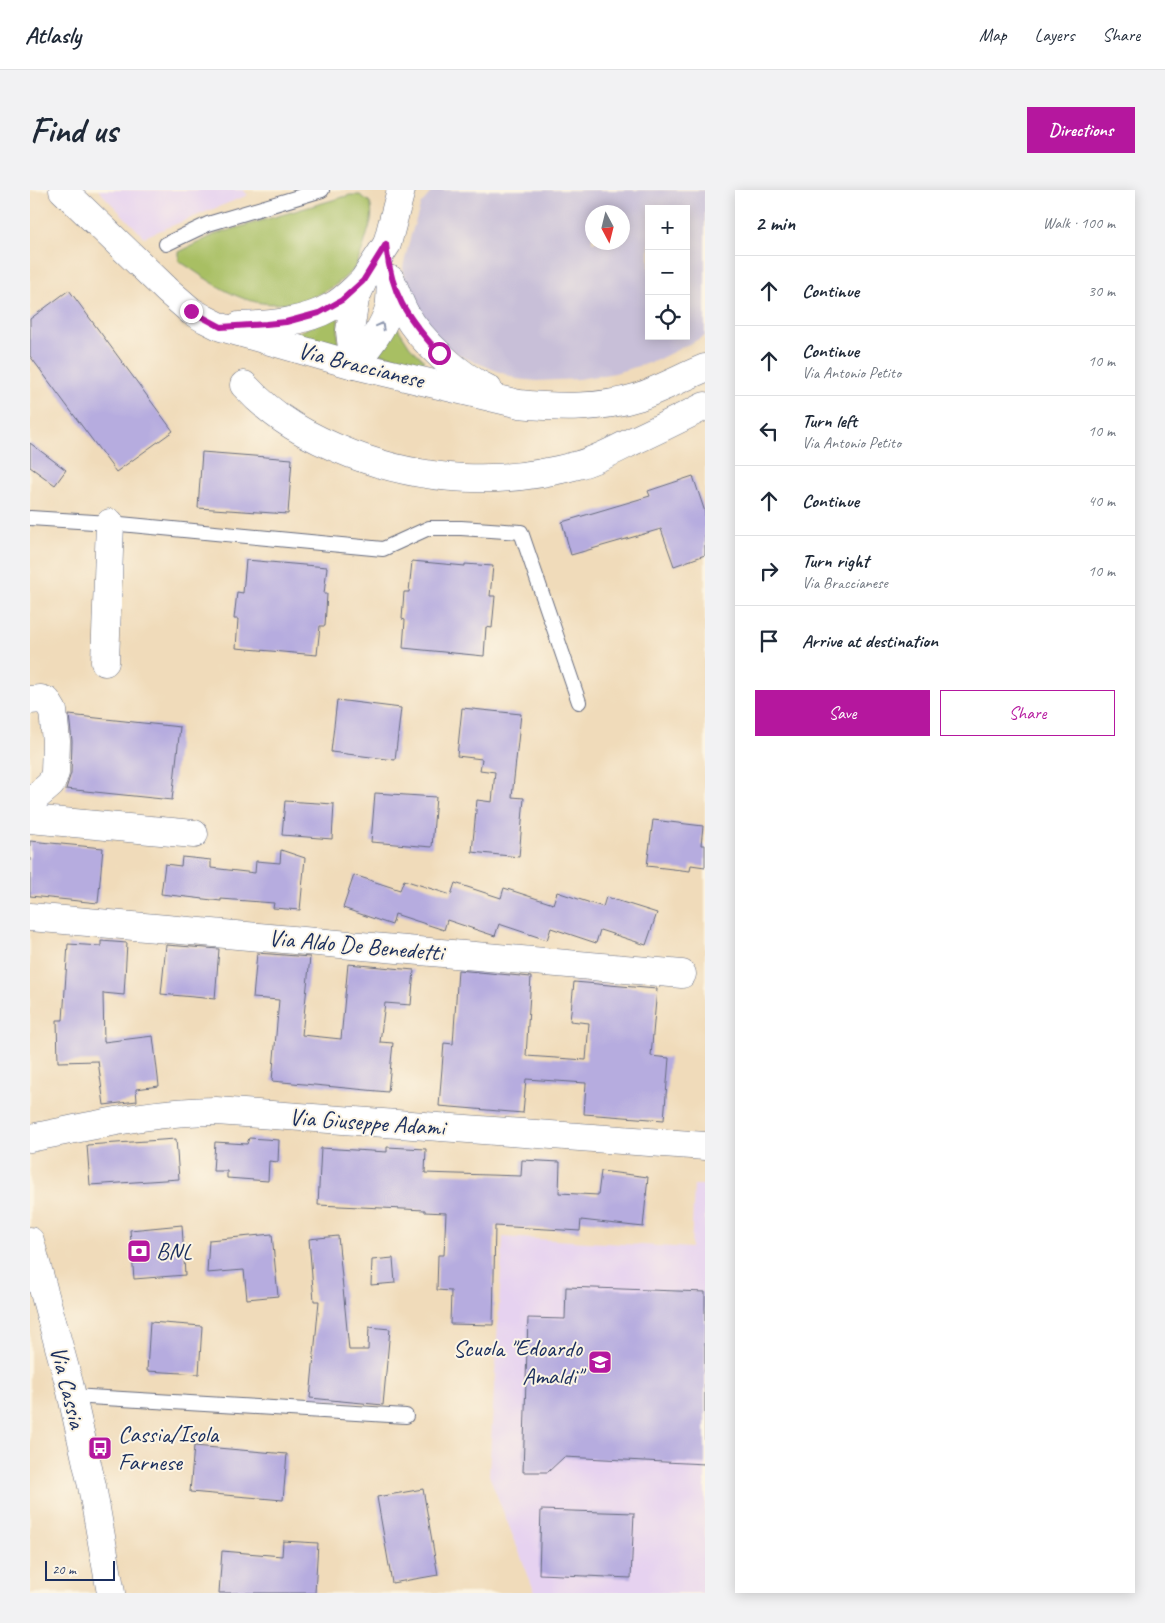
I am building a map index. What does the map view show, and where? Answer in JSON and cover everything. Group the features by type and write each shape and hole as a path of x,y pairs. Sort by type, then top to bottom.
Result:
{"street":[{"name":"Via Braccianese","path":"63,190 191,311 221,327 354,365 519,404 568,407 600,405 622,401 639,396 705,368"},
{"path":"354,365 350,331 355,300 363,281 386,244 401,190"},
{"path":"354,365 380,330 389,306 391,280 386,244"},
{"path":"391,280 406,314 439,353 456,368 482,386 519,404"},
{"path":"221,327 266,324 305,317 331,308 363,281"},
{"path":"244,385 256,398 288,424 307,436 380,464 404,471 451,478 516,477 579,465 607,454 705,406"},
{"path":"105,662 110,523"},
{"path":"30,700 41,699 47,701 53,710 56,741 55,774 51,784 30,802"},
{"path":"30,819 194,834"},
{"name":"Via Aldo De Benedetti","path":"30,917 682,974"},
{"name":"Via Giuseppe Adami","path":"30,1138 154,1114 216,1111 705,1146"},
{"name":"Via Cassia","path":"30,1241 34,1276 72,1396 92,1486 111,1593"}],"lane":[{"path":"166,244 208,224 322,190"},
{"path":"30,518 110,523 383,548 429,528 521,532 579,702"},
{"path":"72,1396 406,1416"}],"shaded area":[{"path":"98,190 243,190 248,195 144,237"},
{"path":"433,190 705,190 705,336 655,361 615,373 578,379 537,381 517,379 463,357 434,339 406,299 403,267 421,204"},
{"name":"Scuola \"Edoardo Amaldi\"","path":"694,1185 705,1185 705,1593 535,1593 489,1475 503,1237 691,1248"}],"green space":[{"path":"350,195 360,195 370,202 372,212 361,253 352,271 335,285 314,296 291,303 267,304 256,302 225,290 179,261 179,252 216,234"},
{"path":"338,314 338,345 295,334"},
{"path":"396,325 410,347 424,360 423,364 378,353"}],"building":[{"path":"69,290 173,431 116,472 30,356 30,319"},
{"path":"30,443 66,470 55,485 30,467"},
{"path":"202,452 292,459 288,514 198,508"},
{"path":"693,476 705,512 705,555 674,566 661,529 571,555 562,522 650,496 648,491"},
{"path":"246,560 327,567 324,594 327,594 325,626 320,626 317,655 236,648 238,619 234,619 237,592 243,593"},
{"path":"412,561 465,566 465,564 493,566 490,596 495,596 492,628 486,627 484,656 403,648 405,620 402,619 404,592 409,592"},
{"path":"337,700 401,708 395,760 331,752"},
{"path":"462,708 521,714 512,797 524,798 519,857 472,852 477,800 492,802 495,772 480,770 482,759 457,756"},
{"path":"69,715 180,727 172,800 66,789 71,773 72,741"},
{"path":"375,793 436,797 432,847 371,842"},
{"path":"285,801 334,804 332,839 282,835"},
{"path":"653,820 703,826 701,845 705,845 705,867 691,865 690,871 647,866"},
{"path":"30,841 103,848 98,903 30,896"},
{"path":"281,850 305,858 300,910 273,908 274,903 221,899 221,901 161,894 165,864 181,866 182,857 211,860 211,868 255,873 256,861 280,863"},
{"path":"354,875 400,890 404,880 451,895 455,883 501,898 504,888 553,904 557,892 603,907 606,897 657,913 646,945 600,930 596,943 551,928 547,940 499,924 495,936 447,920 444,930 395,914 392,925 343,908"},
{"path":"101,941 127,943 124,995 103,993 104,1042 153,1036 159,1086 136,1089 137,1101 104,1105 98,1061 58,1062 57,1020 63,1020 68,944 101,946"},
{"path":"166,945 219,949 215,999 161,994"},
{"path":"257,953 310,957 302,1035 341,1039 348,964 414,970 411,1005 385,1003 380,1042 393,1043 388,1092 272,1081 279,1000 253,998"},
{"path":"458,970 531,977 526,1056 586,1060 589,1023 570,1021 574,982 657,989 651,1056 669,1058 664,1120 584,1114 586,1083 526,1079 523,1113 439,1106 444,1043 453,1044"},
{"path":"249,1138 279,1140 278,1162 269,1161 268,1181 227,1178 227,1171 213,1171 215,1142 247,1144"},
{"path":"176,1139 179,1179 90,1185 87,1145"},
{"path":"387,1147 426,1149 425,1173 521,1176 522,1160 560,1162 559,1193 598,1195 601,1171 648,1177 643,1227 581,1220 580,1231 495,1226 493,1325 450,1324 451,1291 437,1290 438,1255 444,1255 446,1213 425,1212 425,1210 318,1205 321,1148 387,1152"},
{"path":"182,1225 185,1275 134,1279 130,1230"},
{"path":"272,1234 278,1296 247,1299 244,1270 207,1273 209,1240"},
{"path":"338,1236 349,1350 368,1350 369,1327 390,1329 383,1405 310,1398 319,1301 314,1301 309,1239"},
{"path":"393,1258 395,1283 371,1285 372,1260"},
{"path":"566,1287 705,1292 705,1464 564,1457 548,1472 523,1472 528,1318 565,1319"},
{"path":"150,1322 202,1326 199,1374 147,1371"},
{"path":"194,1446 287,1454 283,1500 190,1492"},
{"path":"423,1489 438,1575 392,1583 377,1497"},
{"path":"541,1510 634,1513 631,1578 539,1574"},
{"path":"283,1541 318,1543 315,1593 219,1593 222,1551 282,1556"}],"place":[{"name":"BNL","path":"139,1251"},
{"name":"Scuola \"Edoardo Amaldi\"","path":"600,1362"},
{"name":"Cassia/Isola Farnese","path":"100,1448"}],"route":[{"path":"191,311 204,320 221,327 286,322 319,313 331,308 342,300 363,281 386,244 391,280 400,303 418,330 439,353"}]}
